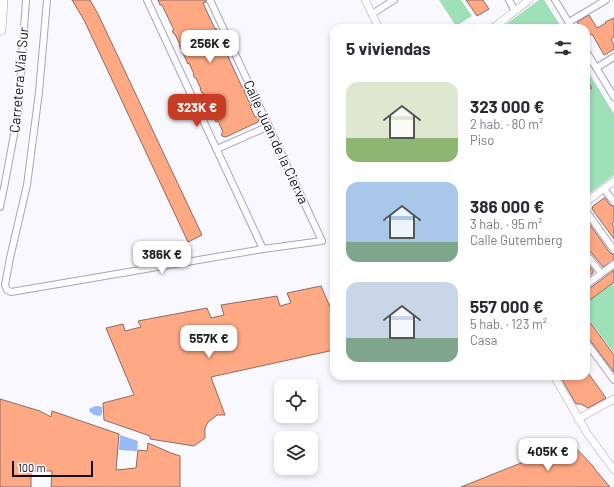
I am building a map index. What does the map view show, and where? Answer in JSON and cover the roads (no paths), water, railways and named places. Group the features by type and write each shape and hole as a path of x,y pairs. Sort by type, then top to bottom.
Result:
{"highway":[{"path":"0,30 2,0"}],"street":[{"name":"Carretera Vial Sur","path":"0,207 18,113 26,0"},
{"path":"47,0 39,92 27,185 5,285 7,290 11,292 263,249 146,0"},
{"name":"Calle Juan de la Cierva","path":"210,0 322,240 263,249"},
{"path":"365,0 377,24"},
{"path":"372,14 394,0"},
{"path":"509,0 515,11"},
{"path":"497,24 529,0"},
{"path":"555,0 569,24"},
{"path":"571,24 606,0"},
{"path":"596,68 614,57"},
{"path":"590,58 614,97"},
{"path":"217,149 269,126"},
{"path":"590,199 614,181"},
{"path":"604,189 614,202"},
{"path":"590,217 614,250"},
{"path":"590,259 601,273"},
{"path":"590,282 614,264"},
{"path":"590,353 614,380"},
{"path":"556,380 587,433 613,468"},
{"path":"578,419 614,399"}],"water":[{"path":"95,406 102,407 102,414 100,416 94,415 90,412 89,409"},
{"path":"120,435 138,441 137,451 119,450"}]}
